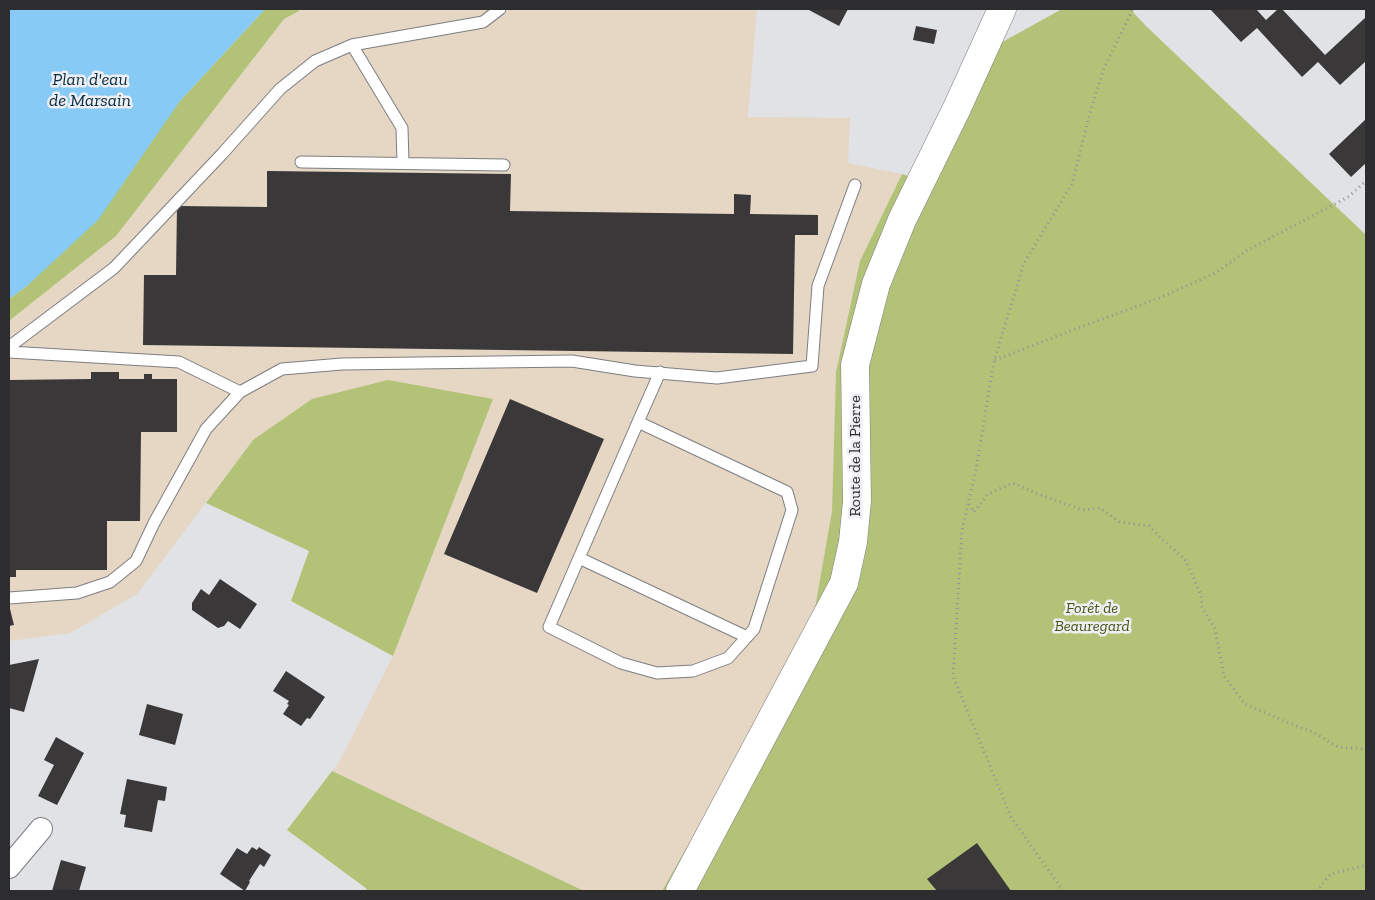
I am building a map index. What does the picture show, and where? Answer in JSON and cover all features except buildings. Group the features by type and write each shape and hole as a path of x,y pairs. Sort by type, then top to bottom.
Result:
{"street":[{"name":"Route de la Pierre","path":"680,891 844,583 853,542 857,501 855,365 876,284 902,220 957,108 1002,9"},
{"path":"9,867 41,829"}],"lane":[{"path":"9,347 114,268 222,154 280,89 315,61 352,45 483,22 500,9"},
{"path":"352,45 402,128 403,163"},
{"path":"301,162 504,165"},
{"path":"9,598 77,593 110,582 136,561 154,523 206,429 240,392 282,369 342,364 572,361 636,371 717,378 812,366 818,286 856,185"},
{"path":"9,352 179,362 240,392"},
{"path":"638,422 787,492 792,510 754,629 728,658 693,671 657,673 621,663 549,627 638,422 660,372"},
{"path":"579,558 747,637"}],"path":[{"path":"1063,891 1012,817 953,676 962,530 976,470 994,361 1024,263 1072,184 1104,68 1133,9"},
{"path":"994,361 1162,297 1217,272 1246,251 1348,196 1366,181"},
{"path":"968,504 974,512 988,494 1012,483 1083,510 1100,508 1120,522 1149,526 1162,540 1185,559 1201,595 1202,607 1215,629 1224,676 1244,704 1313,732 1338,747 1366,749"},
{"path":"1316,891 1332,874 1366,865"}],"shaded area":[{"path":"298,9 757,9 748,117 850,118 848,163 902,174 860,261 836,372 832,511 815,608 744,746 662,891 584,891 332,771 338,764 393,656 493,399 253,440 137,594 70,633 9,641 9,321 116,236 284,19 299,11"}],"green space":[{"path":"265,9 298,9 299,11 284,19 116,236 9,321 9,299 28,285 180,101"},
{"name":"Forêt de Beauregard","path":"1062,9 1130,9 1366,235 1366,891 662,891 744,746 815,608 832,511 836,372 860,261 902,174 929,183 997,45"},
{"path":"388,380 493,399 393,656 291,601 309,551 206,503 253,440 312,399"},
{"path":"332,771 584,891 364,891 367,889 287,830"}],"water":[{"name":"Plan d'eau de Marsain","path":"9,9 265,9 180,101 98,220 28,285 9,299"}]}
